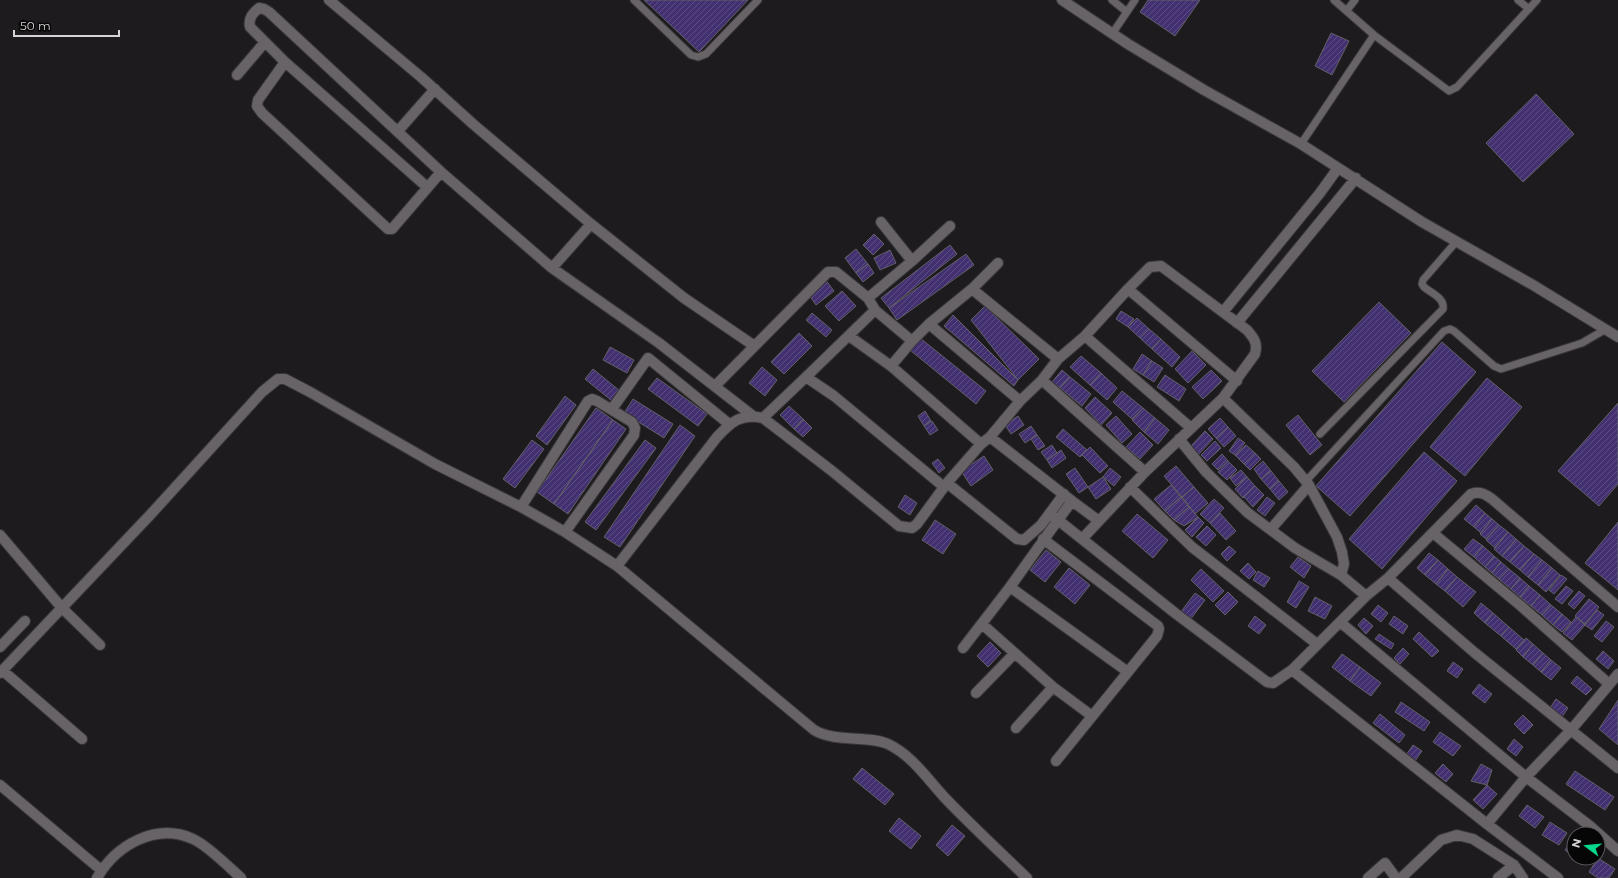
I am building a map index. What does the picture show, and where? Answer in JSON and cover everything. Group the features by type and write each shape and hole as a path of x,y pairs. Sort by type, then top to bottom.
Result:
{"street":[{"path":"329,0 435,89 473,124 591,224 684,298 753,345"},
{"path":"1062,0 1112,34 1204,90 1301,144 1456,242 1533,285 1618,337"},
{"path":"427,187 285,62 253,30 250,23 251,16 259,8 269,12 441,172 552,268 659,343 715,386 832,471 899,526 912,528 917,524 946,485 981,444 990,437 1020,401 1042,380 1058,360 1085,336 1128,288 1150,267 1160,266 1247,330 1256,340 1257,347 1255,354 1237,381 1223,398 1145,472 1082,539"},
{"path":"237,75 265,42"},
{"path":"285,62 258,100 257,106 259,110 384,228 392,229 441,172"},
{"path":"398,131 435,89"},
{"path":"1224,312 1338,168"},
{"path":"1237,323 1356,178"},
{"path":"881,222 912,261"},
{"path":"552,268 591,224"},
{"path":"868,298 912,261 950,226"},
{"path":"1280,243 1295,254"},
{"path":"891,366 912,341 929,324 972,290 998,263"},
{"path":"715,386 753,345 828,272 836,272 868,298 875,310 912,341"},
{"path":"1128,288 1237,381"},
{"path":"972,290 1058,360"},
{"path":"617,566 717,437 729,424 739,419 758,417 806,377 875,310"},
{"path":"929,324 1020,401"},
{"path":"849,336 891,366 981,444"},
{"path":"1085,336 1191,428"},
{"path":"612,410 648,358 729,424"},
{"path":"806,377 834,396 1017,539 1024,540 1041,525 1064,494"},
{"path":"82,739 1,672 151,514 262,392 278,379 285,380 310,392 435,464 521,507 565,532 617,566 814,730 842,738 887,744 910,759 946,799 1027,878"},
{"path":"1042,380 1145,472"},
{"path":"1223,398 1294,467 1308,483 1337,537 1344,564 1341,575"},
{"path":"521,507 588,401 592,399 597,401 632,422 635,428 634,435 565,532"},
{"path":"990,437 1099,521"},
{"path":"1179,439 1206,472 1248,513 1271,528 1296,548 1341,575 1366,596"},
{"path":"1271,528 1308,483"},
{"path":"1130,487 1192,547 1317,644"},
{"path":"1049,514 1267,682 1273,683 1292,670 1366,596 1388,578 1471,494 1477,492 1484,493 1618,607"},
{"path":"963,648 1010,587 1072,501"},
{"path":"1432,533 1521,606 1609,684"},
{"path":"0,535 62,608 100,645"},
{"path":"1044,539 1158,626 1159,632 1056,761"},
{"path":"1388,578 1476,653 1618,768"},
{"path":"1010,587 1128,672"},
{"path":"0,647 25,621"},
{"path":"1340,622 1526,777 1590,826 1618,851"},
{"path":"982,624 1014,654 1053,687 1092,716"},
{"path":"976,693 1014,654"},
{"path":"1292,670 1558,878"},
{"path":"1487,824 1526,777 1570,730 1618,674"},
{"path":"1016,728 1053,687"},
{"path":"0,785 99,874 123,848 137,839 153,834 177,833 195,839 241,878"},
{"path":"1401,878 1441,840 1457,835 1472,839 1514,865 1523,878"},
{"path":"1368,878 1385,863 1396,878"},
{"path":"1498,878 1514,865"}],"lane":[{"path":"634,0 691,55 698,57 706,54 715,47 758,0"},
{"path":"1112,0 1127,12"},
{"path":"1112,34 1135,0"},
{"path":"1334,0 1374,35 1450,92 1457,87 1537,0"},
{"path":"1347,10 1355,0"},
{"path":"1518,0 1529,9"},
{"path":"1301,144 1374,35"},
{"path":"1320,434 1444,309 1442,301 1422,284 1423,280 1456,242"},
{"path":"1308,483 1444,331 1450,328 1494,366 1502,369 1582,343 1606,329"}],"building":[{"path":"644,0 748,0 699,52"},
{"path":"1148,0 1200,0 1175,36 1140,12"},
{"path":"1331,33 1349,41 1332,75 1315,66"},
{"path":"1536,94 1574,134 1523,182 1486,143"},
{"path":"874,234 884,244 873,255 863,245"},
{"path":"950,245 957,254 889,308 881,298"},
{"path":"856,249 868,264 856,273 845,258"},
{"path":"890,250 896,263 880,270 874,258"},
{"path":"966,254 974,265 897,320 889,308"},
{"path":"868,264 874,273 863,282 856,273"},
{"path":"825,279 834,291 816,305 807,292"},
{"path":"842,291 856,306 839,321 825,306"},
{"path":"1379,302 1411,333 1344,402 1312,371"},
{"path":"985,306 1039,359 1018,380 971,320"},
{"path":"1121,311 1134,319 1128,327 1116,319"},
{"path":"812,313 832,330 826,337 806,320"},
{"path":"953,315 1018,380 1014,386 944,326"},
{"path":"1137,318 1149,329 1140,338 1128,327"},
{"path":"1149,329 1161,339 1152,349 1140,338"},
{"path":"799,333 812,346 784,374 771,362"},
{"path":"920,338 986,391 976,404 910,350"},
{"path":"1161,339 1180,357 1172,367 1152,349"},
{"path":"1442,342 1476,372 1350,516 1316,486"},
{"path":"610,347 634,360 627,373 603,360"},
{"path":"1192,351 1206,365 1188,383 1175,369"},
{"path":"1142,354 1152,361 1143,375 1133,369"},
{"path":"1081,356 1101,373 1090,385 1070,367"},
{"path":"1152,361 1163,368 1154,382 1143,375"},
{"path":"762,367 777,380 765,396 749,383"},
{"path":"593,369 620,391 612,401 585,379"},
{"path":"1062,370 1070,377 1060,388 1052,382"},
{"path":"1211,370 1222,381 1203,399 1192,387"},
{"path":"1101,373 1117,388 1107,400 1090,385"},
{"path":"1165,375 1186,389 1179,401 1157,387"},
{"path":"1070,377 1091,394 1082,406 1060,388"},
{"path":"657,378 707,414 698,426 648,389"},
{"path":"1487,378 1522,407 1465,476 1430,447"},
{"path":"1122,391 1143,408 1132,419 1113,402"},
{"path":"565,396 576,405 547,445 536,436"},
{"path":"1095,397 1112,413 1101,425 1085,408"},
{"path":"633,399 673,424 664,438 624,413"},
{"path":"1618,403 1618,484 1599,506 1558,471"},
{"path":"789,406 803,419 794,429 780,415"},
{"path":"596,408 613,420 554,504 537,492"},
{"path":"1143,408 1155,418 1144,432 1132,420"},
{"path":"925,411 931,421 924,426 918,416"},
{"path":"1298,415 1322,445 1310,455 1286,425"},
{"path":"1018,416 1024,425 1011,434 1005,425"},
{"path":"1116,416 1132,434 1122,443 1106,425"},
{"path":"1155,418 1169,430 1158,444 1144,432"},
{"path":"1220,418 1228,427 1216,438 1208,429"},
{"path":"803,419 812,428 803,437 794,429"},
{"path":"613,420 626,429 568,514 554,504"},
{"path":"932,421 938,430 930,435 924,426"},
{"path":"680,425 695,436 620,547 604,537"},
{"path":"1031,426 1037,435 1025,443 1019,434"},
{"path":"1228,427 1236,436 1224,447 1216,438"},
{"path":"1063,429 1087,450 1080,457 1056,437"},
{"path":"1205,431 1213,439 1198,455 1190,447"},
{"path":"1140,432 1153,445 1140,459 1126,447"},
{"path":"1037,435 1045,446 1038,450 1031,439"},
{"path":"1238,438 1245,443 1235,455 1229,451"},
{"path":"532,440 544,449 515,488 503,479"},
{"path":"645,440 656,448 596,530 585,522"},
{"path":"1215,441 1221,448 1207,461 1201,455"},
{"path":"1052,445 1057,453 1047,460 1041,452"},
{"path":"1246,445 1255,453 1244,464 1235,455"},
{"path":"1090,447 1108,466 1100,473 1082,455"},
{"path":"1061,450 1066,458 1052,468 1047,460"},
{"path":"1424,452 1457,481 1382,569 1349,539"},
{"path":"1255,453 1261,459 1250,470 1244,464"},
{"path":"1222,454 1228,461 1218,470 1212,464"},
{"path":"984,456 993,470 971,486 961,471"},
{"path":"938,459 945,468 939,473 932,463"},
{"path":"1228,461 1237,470 1227,480 1218,472"},
{"path":"1263,461 1271,471 1261,479 1254,469"},
{"path":"1176,466 1194,487 1182,497 1164,476"},
{"path":"1075,468 1088,487 1079,493 1066,474"},
{"path":"1110,468 1121,477 1114,486 1103,477"},
{"path":"1241,470 1247,477 1236,486 1230,478"},
{"path":"1271,471 1279,481 1270,489 1261,479"},
{"path":"1103,477 1111,489 1096,499 1088,487"},
{"path":"1247,477 1255,486 1243,498 1235,489"},
{"path":"1279,481 1288,492 1279,500 1270,489"},
{"path":"1171,485 1181,497 1165,511 1154,499"},
{"path":"1255,486 1264,495 1253,507 1244,497"},
{"path":"1194,487 1208,503 1195,514 1182,497"},
{"path":"905,495 917,503 910,515 898,507"},
{"path":"1181,497 1189,507 1174,520 1165,511"},
{"path":"1267,497 1275,503 1265,516 1257,510"},
{"path":"1214,499 1224,508 1210,523 1200,514"},
{"path":"1476,505 1485,513 1474,527 1464,519"},
{"path":"1189,507 1198,517 1184,526 1174,520"},
{"path":"1220,513 1236,531 1226,540 1210,523"},
{"path":"1485,513 1492,519 1481,533 1474,527"},
{"path":"1137,514 1168,540 1153,558 1122,531"},
{"path":"1198,517 1204,523 1192,537 1185,530"},
{"path":"1492,519 1499,525 1486,539 1480,534"},
{"path":"935,520 956,534 943,554 922,540"},
{"path":"1618,522 1618,590 1585,563"},
{"path":"1499,525 1508,532 1495,548 1486,540"},
{"path":"1207,526 1216,535 1206,546 1196,537"},
{"path":"1508,532 1516,539 1502,556 1494,549"},
{"path":"1473,539 1483,546 1474,557 1464,549"},
{"path":"1516,539 1524,546 1510,562 1502,556"},
{"path":"1229,546 1236,552 1227,561 1221,554"},
{"path":"1483,546 1494,556 1485,567 1474,557"},
{"path":"1524,546 1534,554 1520,570 1510,562"},
{"path":"1046,550 1061,562 1045,582 1030,570"},
{"path":"1429,553 1438,560 1425,575 1417,568"},
{"path":"1534,554 1542,560 1528,577 1520,570"},
{"path":"1494,556 1501,562 1492,573 1485,567"},
{"path":"1298,557 1311,566 1304,578 1290,567"},
{"path":"1438,560 1448,569 1436,584 1425,575"},
{"path":"1542,560 1552,568 1538,585 1528,577"},
{"path":"1501,562 1509,569 1499,579 1492,573"},
{"path":"1248,563 1256,572 1249,579 1240,571"},
{"path":"1069,568 1090,585 1075,604 1054,587"},
{"path":"1552,568 1560,575 1546,592 1538,585"},
{"path":"1201,569 1224,591 1213,602 1191,580"},
{"path":"1448,569 1457,577 1445,591 1436,584"},
{"path":"1509,569 1520,578 1511,589 1499,579"},
{"path":"1258,571 1270,578 1264,587 1253,580"},
{"path":"1561,575 1567,579 1554,594 1549,590"},
{"path":"1457,577 1476,592 1463,607 1445,591"},
{"path":"1520,578 1529,586 1520,597 1511,589"},
{"path":"1299,581 1309,587 1296,608 1287,602"},
{"path":"1529,586 1540,595 1531,606 1520,597"},
{"path":"1566,586 1573,591 1562,604 1555,599"},
{"path":"1579,591 1585,596 1574,609 1568,604"},
{"path":"1228,592 1238,602 1225,615 1215,605"},
{"path":"1195,593 1205,600 1190,620 1180,613"},
{"path":"1540,595 1551,605 1542,615 1531,606"},
{"path":"1315,597 1332,606 1325,619 1308,611"},
{"path":"1589,599 1599,607 1585,624 1575,616"},
{"path":"1481,603 1493,613 1485,623 1474,613"},
{"path":"1378,605 1388,613 1381,622 1371,614"},
{"path":"1551,605 1562,614 1553,625 1542,615"},
{"path":"1597,610 1604,615 1592,630 1585,625"},
{"path":"1493,613 1509,627 1501,636 1485,623"},
{"path":"1562,614 1571,622 1562,632 1553,625"},
{"path":"1255,616 1266,625 1259,634 1248,626"},
{"path":"1394,616 1408,626 1403,634 1389,624"},
{"path":"1576,617 1585,625 1572,640 1563,633"},
{"path":"1364,618 1373,626 1366,634 1358,625"},
{"path":"1606,621 1614,627 1602,642 1594,636"},
{"path":"1509,627 1524,640 1516,649 1501,636"},
{"path":"1419,632 1439,651 1432,657 1413,639"},
{"path":"1379,634 1394,644 1391,649 1375,639"},
{"path":"1526,638 1533,644 1523,657 1516,650"},
{"path":"990,642 1001,653 988,667 977,656"},
{"path":"1533,644 1543,653 1533,665 1523,657"},
{"path":"1403,648 1409,654 1400,664 1394,658"},
{"path":"1603,651 1614,661 1608,669 1596,659"},
{"path":"1543,653 1551,660 1541,672 1533,665"},
{"path":"1342,654 1360,667 1350,681 1332,667"},
{"path":"1551,660 1561,668 1551,680 1541,672"},
{"path":"1453,662 1463,669 1457,678 1447,671"},
{"path":"1360,667 1381,683 1371,696 1350,681"},
{"path":"1577,676 1592,689 1586,695 1571,683"},
{"path":"1479,684 1492,694 1485,703 1472,693"},
{"path":"1556,699 1568,708 1562,717 1550,708"},
{"path":"1618,700 1618,745 1599,729"},
{"path":"1401,702 1430,722 1424,731 1395,712"},
{"path":"1380,714 1405,735 1399,743 1373,723"},
{"path":"1523,715 1533,725 1524,734 1514,724"},
{"path":"1440,732 1461,746 1453,756 1433,742"},
{"path":"1514,739 1523,747 1516,756 1507,749"},
{"path":"1413,745 1422,751 1415,761 1406,755"},
{"path":"1443,764 1453,774 1446,782 1435,773"},
{"path":"1481,764 1492,770 1487,785 1471,781"},
{"path":"862,768 894,794 885,805 853,779"},
{"path":"1575,771 1614,797 1605,810 1566,784"},
{"path":"1487,785 1497,794 1483,809 1473,800"},
{"path":"1527,805 1544,817 1535,828 1519,816"},
{"path":"899,818 921,836 911,849 889,831"},
{"path":"1550,822 1566,832 1559,845 1542,835"},
{"path":"952,825 965,836 948,856 936,845"},
{"path":"1606,863 1615,869 1609,878 1598,878 1589,872 1593,866 1606,866"}]}
